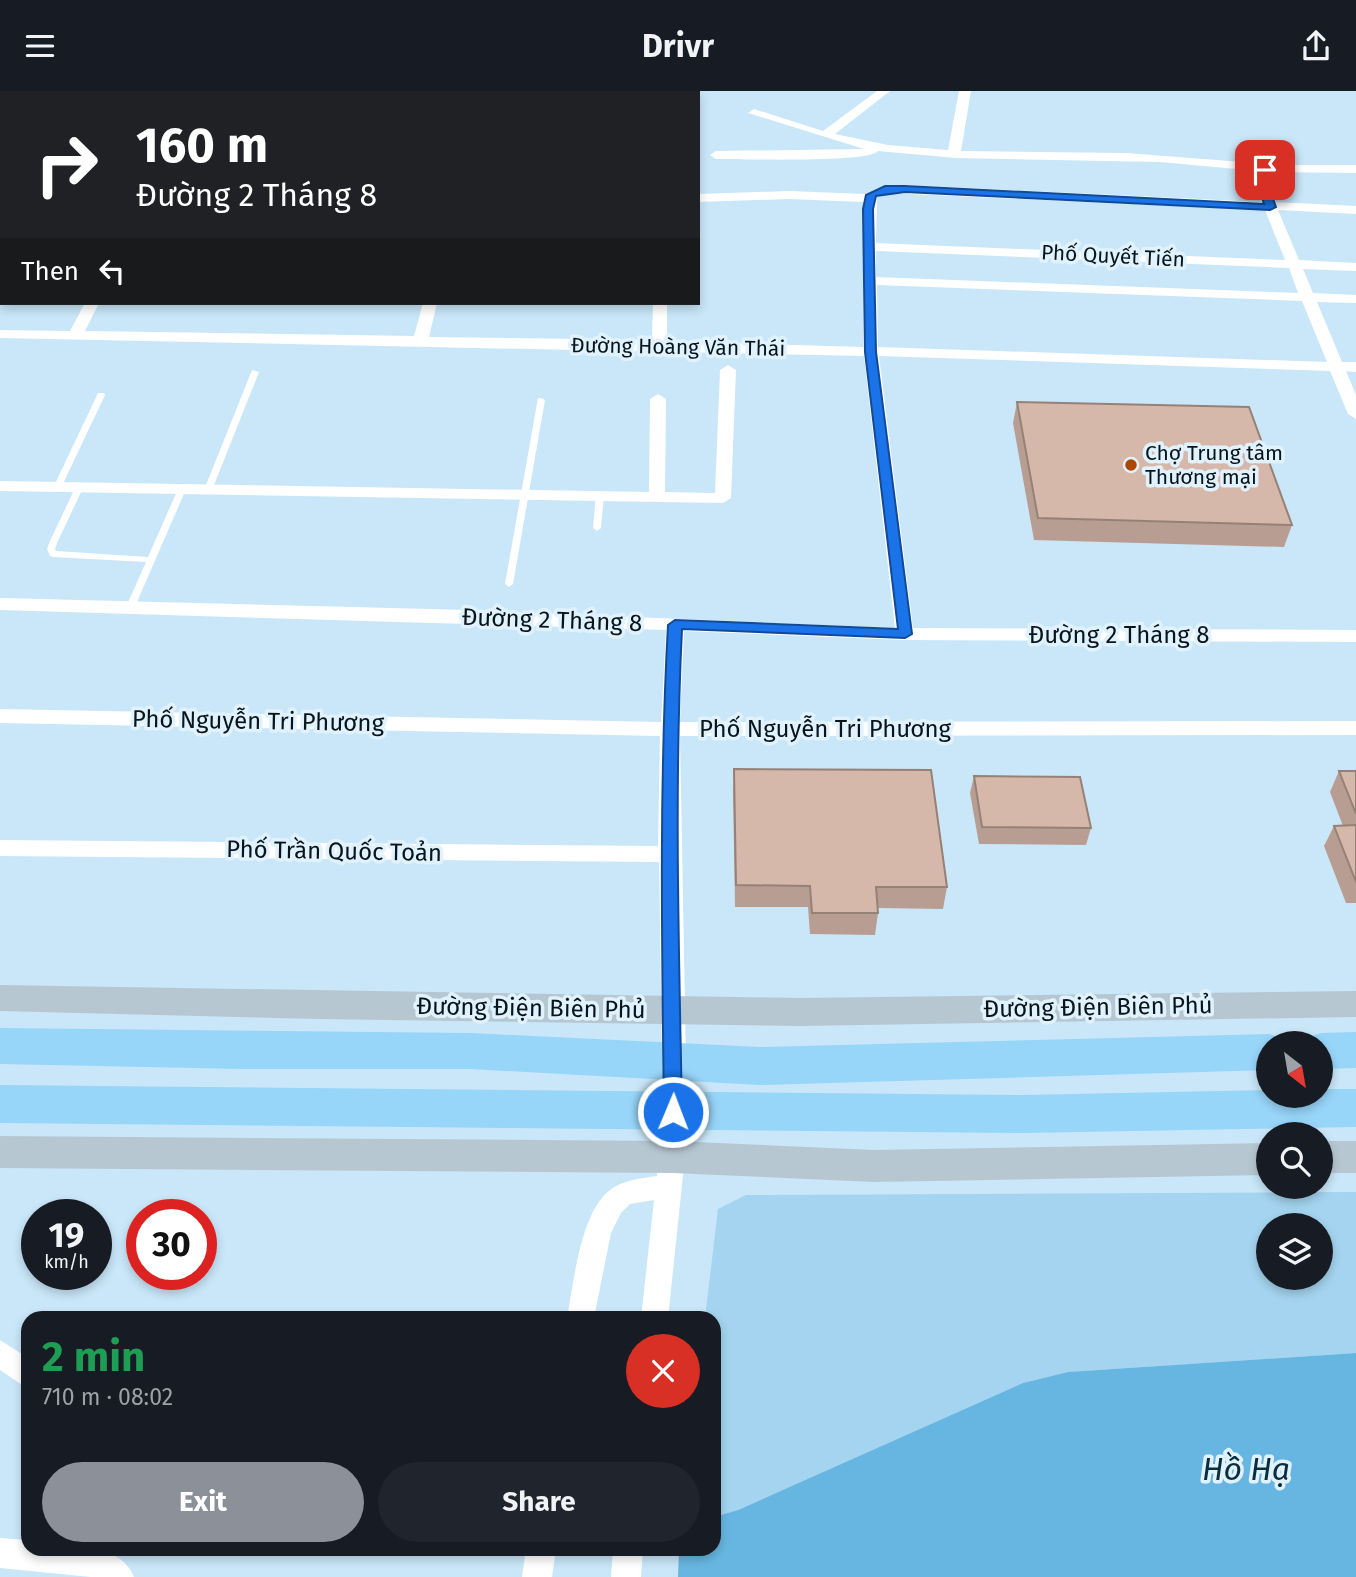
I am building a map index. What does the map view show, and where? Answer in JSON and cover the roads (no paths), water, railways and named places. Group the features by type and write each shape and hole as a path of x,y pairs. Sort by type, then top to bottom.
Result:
{"highway":[{"name":"Đường Điện Biên Phủ","path":"0,1046 243,1051 470,1051 839,1066 1256,1052"},
{"path":"1334,1051 1356,1050"},
{"path":"0,1104 1023,1114 1356,1108"}],"street":[{"path":"827,134 884,91"},
{"path":"954,154 965,91"},
{"path":"754,113 887,149 954,154 1120,156 1225,162 1265,170 1356,169"},
{"path":"716,155 836,155 887,149"},
{"path":"1265,170 1260,177 1270,207 1310,297 1356,414"},
{"path":"700,198 873,195 905,189 1356,210"},
{"path":"873,195 871,352 905,634"},
{"name":"Phố Quyết Tiến","path":"871,247 1356,267"},
{"name":"Phố Quyết Tiến","path":"871,281 1356,299"},
{"path":"75,335 91,305"},
{"path":"420,341 429,305"},
{"path":"659,345 660,305"},
{"name":"Đường Hoàng Văn Thái","path":"0,334 659,345 1356,367"},
{"path":"0,486 723,498 728,370"},
{"path":"656,496 658,399"},
{"name":"Đường 2 Tháng 8","path":"0,604 905,634 1356,636"},
{"path":"655,1311 670,1171 673,1112 669,854 670,729 675,625"},
{"name":"Phố Nguyễn Tri Phương","path":"0,716 670,729 1356,727"},
{"name":"Phố Trần Quốc Toản","path":"0,849 669,854"},
{"name":"Đường Điện Biên Phủ","path":"0,998 317,1006 673,1010 948,1011 1127,1005 1356,1004"},
{"path":"0,1151 670,1171 1256,1159"},
{"path":"1333,1157 1356,1157"},
{"path":"582,1311 602,1219 611,1203 670,1171"},
{"path":"0,1353 21,1370"},
{"path":"0,1553 21,1553"},
{"path":"90,1556 119,1577"},
{"path":"537,1577 540,1556"},
{"path":"626,1577 628,1556"}],"lane":[{"path":"208,490 255,372"},
{"path":"57,488 101,395"},
{"path":"509,584 541,400"},
{"path":"79,488 51,548 53,554 150,560"},
{"path":"131,607 182,489"},
{"path":"597,528 600,495"}],"water":[{"name":"Hồ Hạ","path":"1356,1353 1356,1577 678,1577 679,1556 721,1556 721,1515 738,1510 1023,1383 1068,1372"}],"place":[{"name":"Chợ Trung tâm Thương mại","path":"1131,465"}]}
